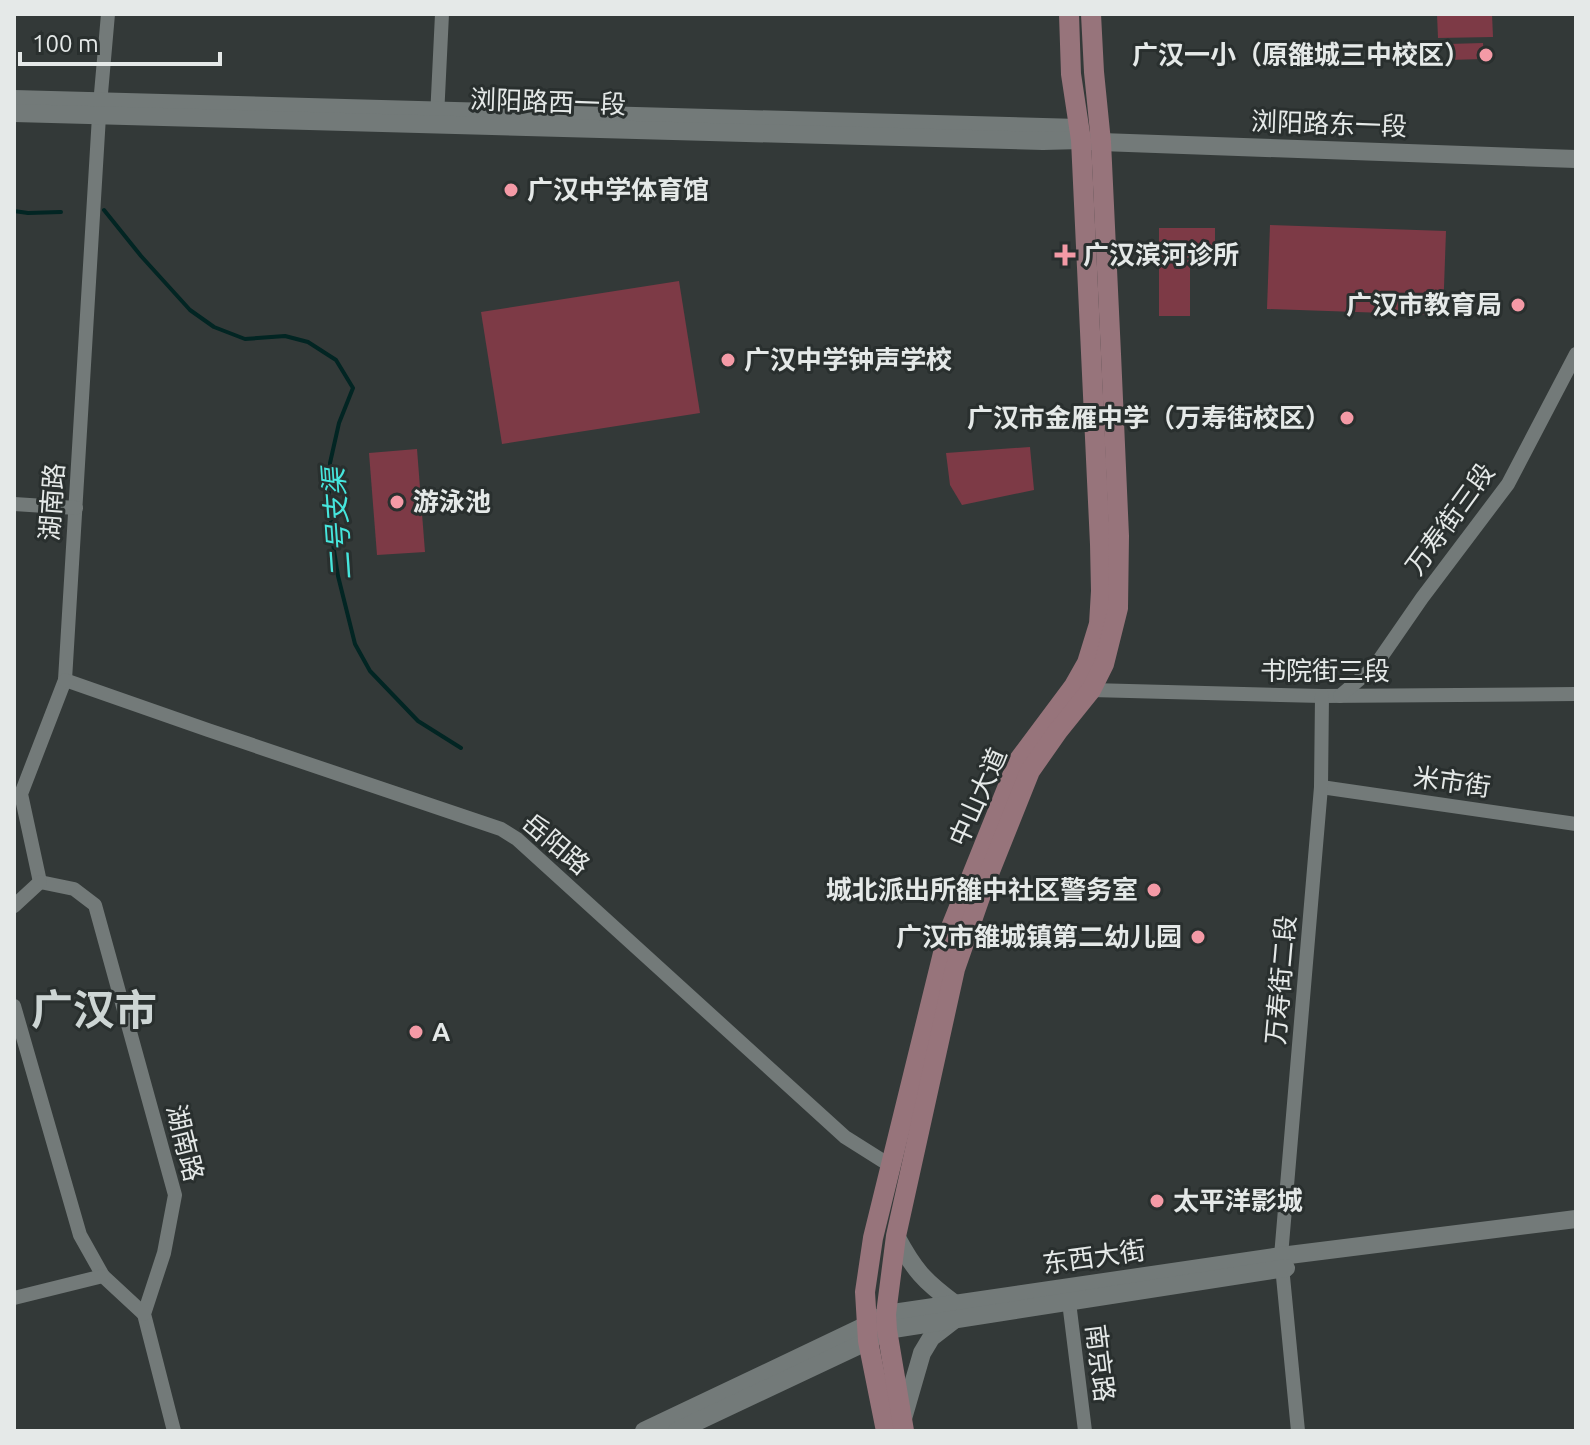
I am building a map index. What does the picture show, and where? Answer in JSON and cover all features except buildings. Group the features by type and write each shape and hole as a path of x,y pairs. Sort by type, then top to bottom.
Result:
{"main road":[{"path":"1069,14 1071,74 1087,137"},
{"path":"1087,137 1094,72 1091,14"},
{"name":"中山大道","path":"877,1328 955,969 1030,771 1083,688 1099,624 1101,591 1087,137"},
{"name":"中山大道","path":"897,1428 877,1328 865,1292 871,1251 947,937 1018,761 1083,688"}],"street":[{"name":"湖南路","path":"108,14 65,680 18,794 40,882 74,889 95,905 175,1195 164,1253 144,1314"},
{"path":"437,117 442,14"},
{"path":"14,99 100,110"},
{"name":"浏阳路西一段","path":"14,113 100,110 437,117 1043,141 1087,137"},
{"name":"浏阳路东一段","path":"1087,137 1576,159"},
{"name":"万寿街三段","path":"1340,696 1375,666 1508,484 1576,354"},
{"path":"14,504 76,508"},
{"name":"岳阳路","path":"65,680 501,829 529,849 845,1137 891,1166"},
{"name":"书院街三段","path":"1083,688 1322,696 1576,694"},
{"name":"万寿街二段","path":"1298,1431 1282,1262 1321,787 1322,696"},
{"name":"米市街","path":"1321,787 1576,824"},
{"path":"14,906 40,882"},
{"path":"14,1006 80,1235 103,1276 144,1314 174,1431"},
{"name":"东西大街","path":"644,1431 877,1328 955,1312 1576,1219"},
{"name":"东西大街","path":"955,1312 1069,1302 1282,1262 1576,1232"},
{"path":"896,1236 916,1270 955,1312 922,1353 897,1428"},
{"path":"14,1298 103,1276"},
{"name":"南京路","path":"1069,1302 1085,1431"},
{"name":"东西大街","path":"677,1431 877,1328"}],"shaded area":[{"path":"1437,14 1492,14 1493,37 1438,38"},
{"path":"1483,43 1484,59 1448,60 1448,44"},
{"path":"1270,225 1446,231 1443,315 1267,309"},
{"path":"1159,228 1215,228 1215,258 1159,258"},
{"path":"1159,260 1190,260 1190,316 1159,316"},
{"path":"679,281 700,413 502,444 481,312"},
{"path":"1030,447 1034,490 962,505 950,485 946,453"},
{"name":"游泳池","path":"417,449 425,552 377,555 369,453"}],"waterway":[{"name":"二号支渠","path":"104,210 190,310 214,327 245,339 285,336 308,342 336,360 353,388 339,423 330,463 329,497 338,576 355,644 370,671 418,721 461,748"},
{"name":"二号支渠","path":"14,211 61,212"}],"place":[{"name":"广汉一小（原雒城三中校区）","path":"1486,55"},
{"name":"广汉中学体育馆","path":"511,190"},
{"name":"广汉滨河诊所","path":"1065,255"},
{"name":"广汉市教育局","path":"1518,305"},
{"name":"广汉中学钟声学校","path":"728,360"},
{"name":"广汉市金雁中学（万寿街校区）","path":"1347,418"},
{"name":"游泳池","path":"397,502"},
{"name":"城北派出所雒中社区警务室","path":"1154,890"},
{"name":"广汉市雒城镇第二幼儿园","path":"1198,937"},
{"name":"A","path":"416,1032"},
{"name":"太平洋影城","path":"1157,1201"}],"district":[{"name":"广汉市","path":"94,1010"}]}
